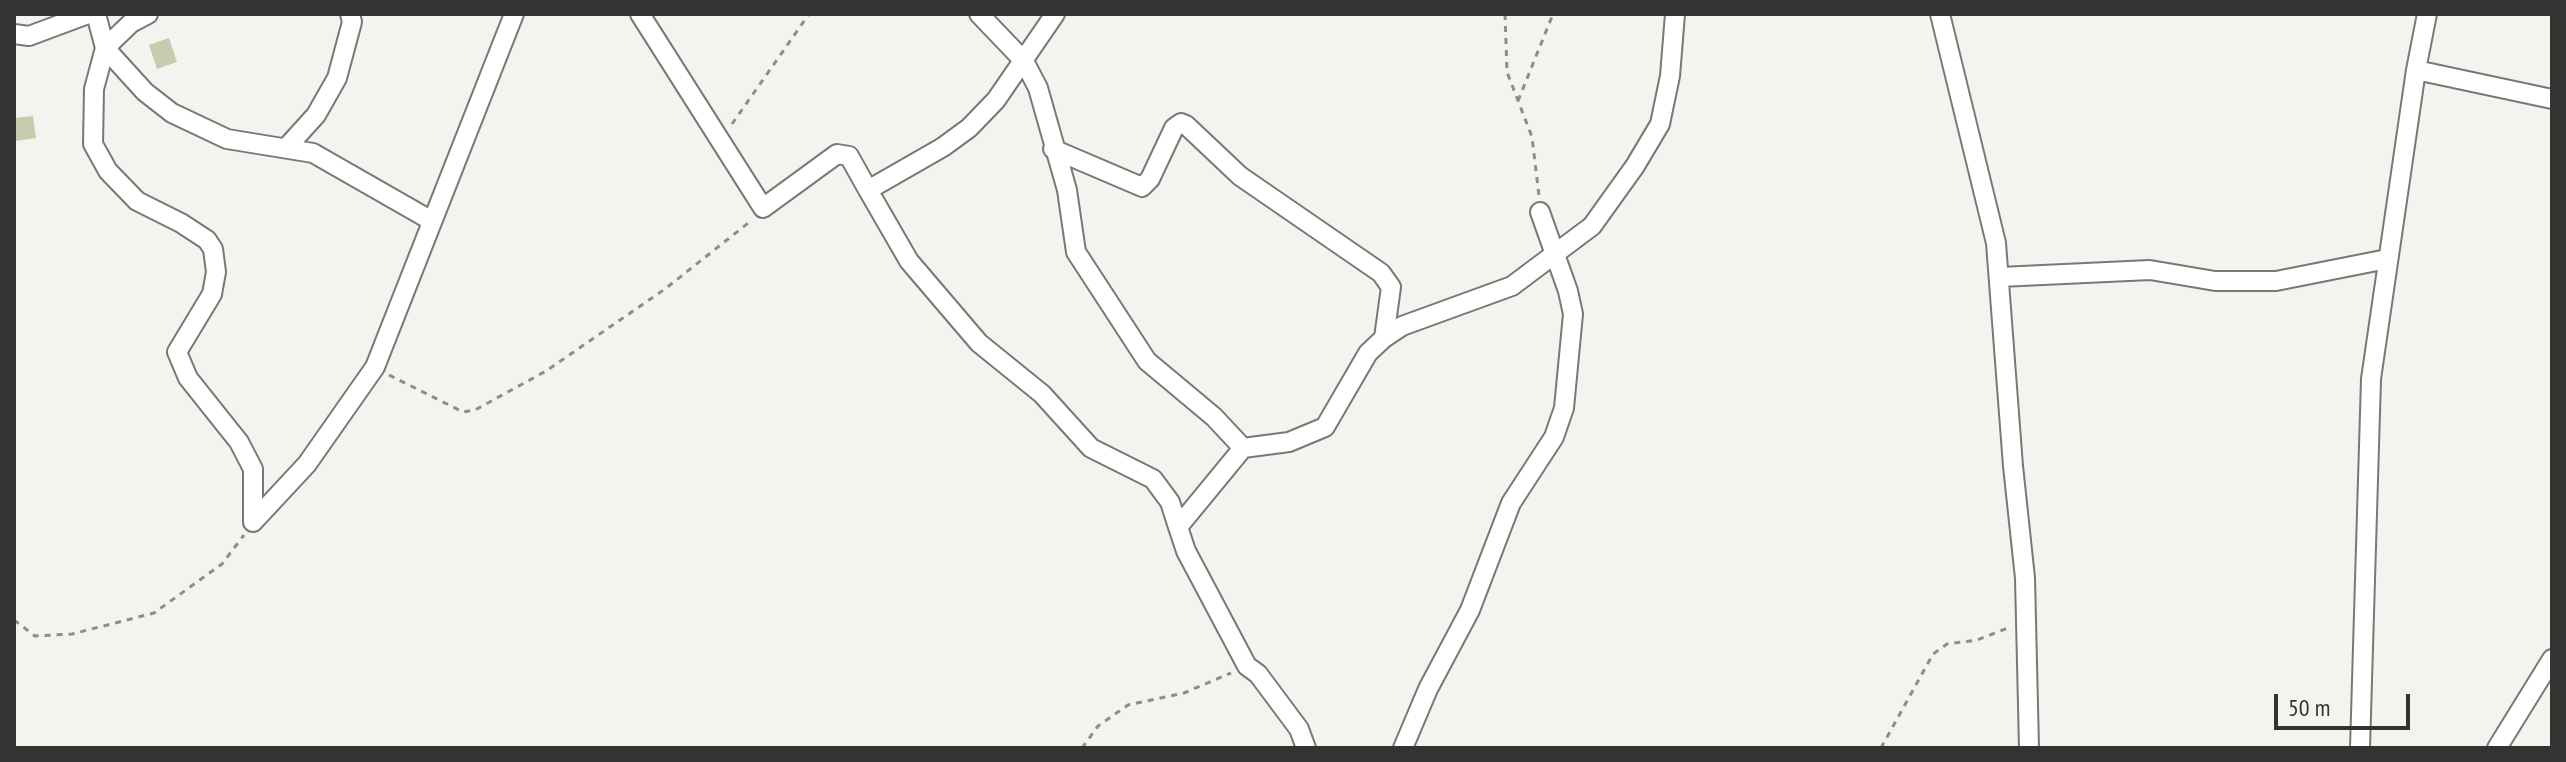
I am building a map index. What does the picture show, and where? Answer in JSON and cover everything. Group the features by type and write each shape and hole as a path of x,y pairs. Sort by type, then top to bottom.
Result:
{"street":[{"path":"14,34 29,36 88,14"},
{"path":"96,14 105,48 145,92 194,126 263,147 287,147 313,153 432,221"},
{"path":"148,14 131,23 105,48 94,89 93,144 108,171 137,201 181,223 207,240 213,249 216,272 212,294 177,352 188,378 239,442 253,469 253,522"},
{"path":"287,147 316,115 337,78 352,22 350,14"},
{"path":"253,522 307,464 375,367 514,14"},
{"path":"640,14 763,208 841,153 849,156 909,261 979,343 1042,394 1091,448 1153,479 1170,502 1186,551 1247,666 1258,674 1299,729 1306,748"},
{"path":"979,14 1024,61 1038,88 1067,190 1076,252 1147,361 1214,417 1243,448"},
{"path":"868,190 916,165 969,128 996,100 1055,14"},
{"path":"1178,527 1243,448 1289,442 1325,427 1368,353 1384,338 1402,326 1512,286 1592,226 1654,136 1670,76 1675,14"},
{"path":"1940,14 1985,191 2000,277 2013,466 2025,578 2029,748"},
{"path":"2360,748 2367,430 2387,259 2427,14"},
{"path":"2416,70 2552,99"},
{"path":"1053,149 1142,187 1150,179 1174,128 1181,123 1186,125 1240,176 1381,273 1391,287 1384,338"},
{"path":"1403,748 1428,689 1470,610 1511,503 1554,437 1564,408 1573,314 1540,212"},
{"path":"2000,277 2142,269 2215,281 2276,281 2387,259"},
{"path":"2497,748 2552,659"}],"path":[{"path":"720,140 809,14"},
{"path":"1505,14 1507,72 1532,137 1540,212"},
{"path":"1518,101 1553,14"},
{"path":"375,367 463,412 475,410 546,371 665,289 738,234 763,208"},
{"path":"14,620 35,636 72,634 154,613 222,564 253,522"},
{"path":"1881,748 1933,654 1947,644 1977,640 2025,622"},
{"path":"1082,748 1098,726 1128,705 1184,693 1247,666"}],"building":[{"path":"169,38 177,62 157,69 149,45"},
{"path":"33,116 36,138 16,141 14,118"}]}
